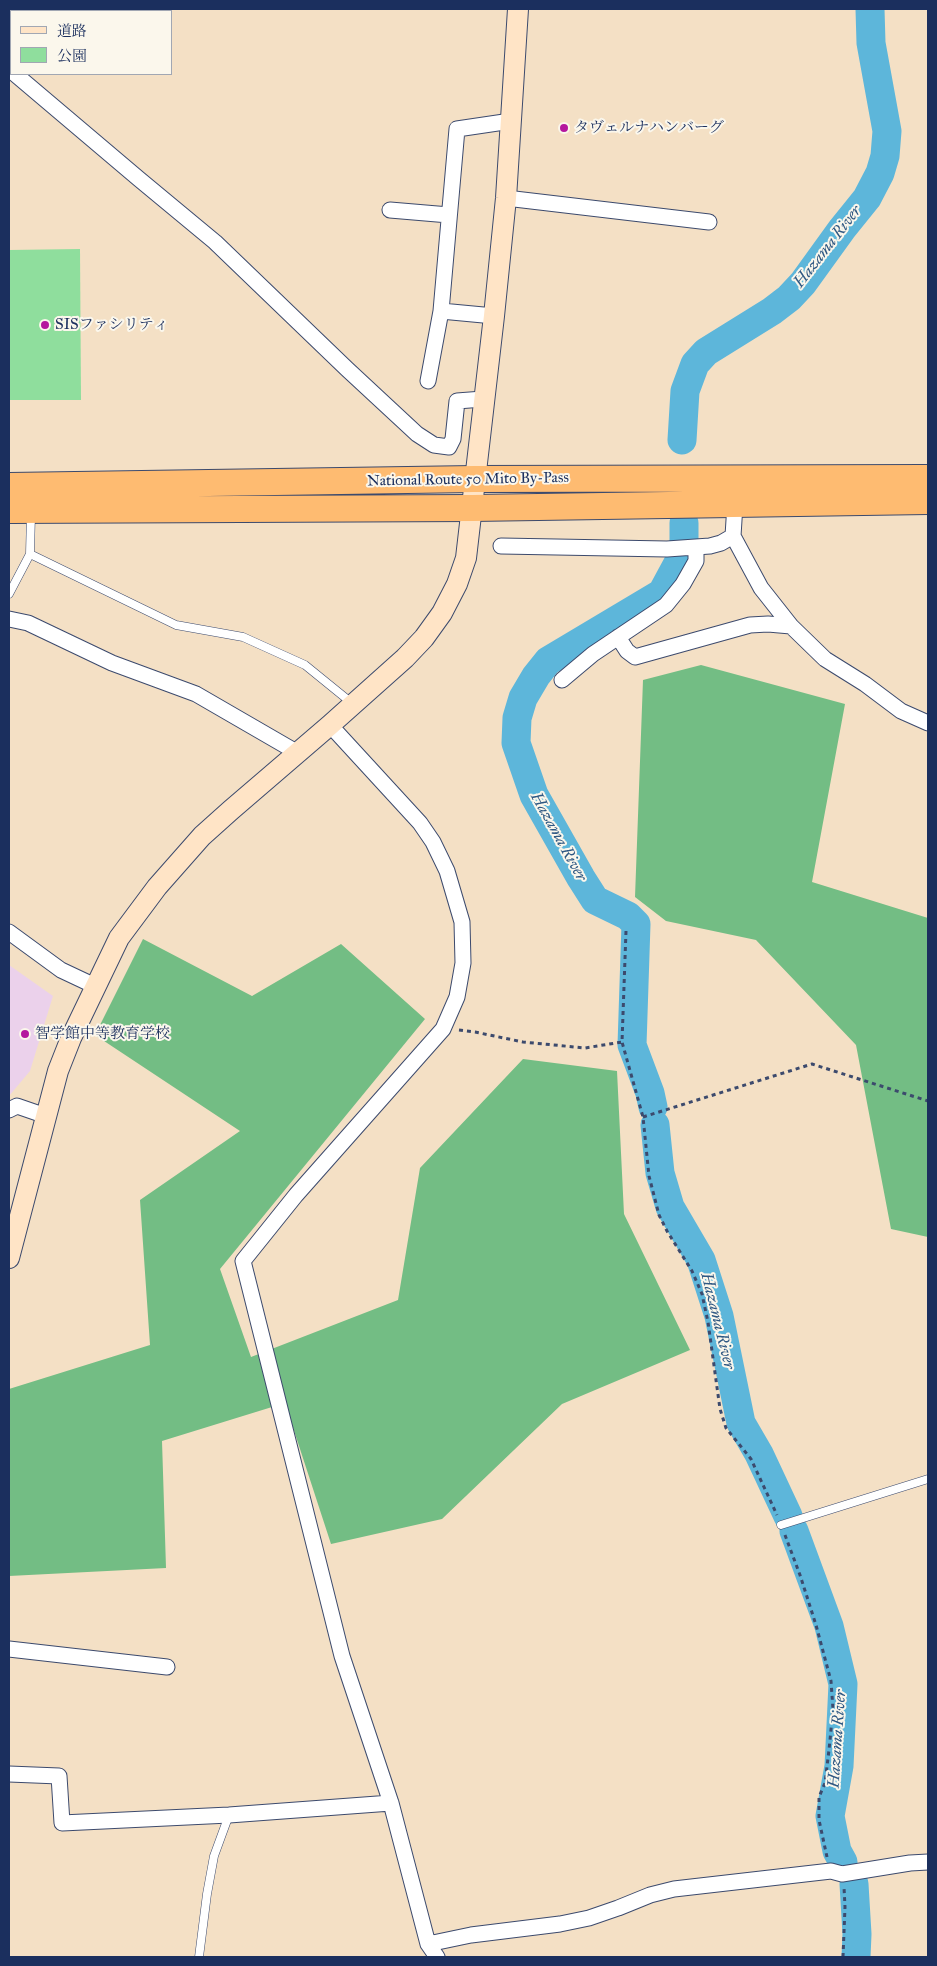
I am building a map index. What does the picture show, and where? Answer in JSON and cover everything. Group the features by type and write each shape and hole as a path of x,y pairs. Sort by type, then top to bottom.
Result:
{"highway":[{"name":"National Route 50 Mito By-Pass","path":"9,486 474,479 928,478"},
{"name":"National Route 50 Mito By-Pass","path":"20,510 473,508 928,502"}],"street":[{"path":"9,1258 46,1116 68,1046 119,938 157,887 202,836 405,658 424,638 442,613 457,584 466,558 473,508 474,479 494,316 506,198 518,9"},
{"path":"16,75 215,242 417,434 434,444 448,447 454,438 457,400 483,399"},
{"path":"428,381 441,311 457,129 512,121"},
{"path":"506,198 709,222"},
{"path":"390,210 449,215"},
{"path":"441,311 494,316"},
{"path":"735,504 733,536 761,588 791,626 825,659 865,684 901,711 928,723"},
{"path":"501,546 696,548 721,543 733,536"},
{"path":"562,680 593,654 666,605 684,584 696,561 696,548"},
{"path":"9,619 28,623 112,663 196,694 298,753"},
{"path":"618,637 627,651 636,657 750,626 768,624 791,626"},
{"path":"330,725 420,823 433,842 447,871 462,922 462,962 457,997 443,1029 296,1195 243,1261 342,1656 392,1803 428,1944 437,1957"},
{"path":"9,932 61,970 95,986"},
{"path":"9,1110 17,1106 46,1116"},
{"path":"9,1649 167,1667"},
{"path":"9,1774 59,1776 62,1823 229,1815 392,1803"},
{"path":"428,1944 471,1935 560,1924 589,1918 650,1895 674,1889 928,1862"}],"lane":[{"path":"9,594 30,554 20,510"},
{"path":"30,554 176,625 244,637 305,665 353,704"},
{"path":"781,1525 928,1479"},
{"path":"199,1957 214,1856 229,1815"}],"path":[{"path":"626,931 622,1042 643,1117 649,1176 659,1215 666,1231 692,1271 702,1294 708,1322 720,1409 726,1428 751,1459 781,1525 814,1616 831,1681 833,1710 825,1783 819,1797 819,1820 846,1907 843,1957"},
{"path":"443,1029 475,1032 524,1042 585,1048 622,1042"},
{"path":"643,1117 812,1064 928,1101"}],"shaded area":[{"name":"智学館中等教育学校","path":"9,965 53,996 30,1071 9,1096"}],"green space":[{"name":"SISファシリティ","path":"80,249 81,400 9,400 9,250"},
{"path":"701,665 845,704 812,882 928,918 928,1237 891,1229 856,1045 756,940 666,921 635,897 643,680"},
{"path":"143,939 252,996 341,944 425,1019 220,1269 251,1357 398,1300 420,1168 523,1059 617,1071 624,1214 690,1350 562,1404 442,1519 331,1544 285,1403 162,1441 166,1568 9,1576 9,1389 150,1345 140,1200 240,1131 95,1035"}],"waterway":[{"name":"Hazama River","path":"682,440 685,391 695,364 706,352 772,311 789,298 803,283 867,198 880,173 885,156 887,131 871,43 870,9"},
{"name":"Hazama River","path":"684,523 684,543"},
{"name":"Hazama River","path":"653,1107 650,1093 632,1045 636,924 628,916 595,900 581,878 534,795 516,743 517,718 523,698 536,676 548,661 662,593 682,556"},
{"name":"Hazama River","path":"655,1125 660,1173 670,1207 701,1260 719,1316 741,1423 759,1454 788,1516"},
{"name":"Hazama River","path":"794,1531 829,1626 843,1684 839,1766 830,1816 837,1851 843,1862"},
{"name":"Hazama River","path":"854,1884 857,1934 856,1957"}],"place":[{"name":"タヴェルナハンバーグ","path":"564,128"},
{"name":"SISファシリティ","path":"45,325"},
{"name":"智学館中等教育学校","path":"25,1034"}]}
